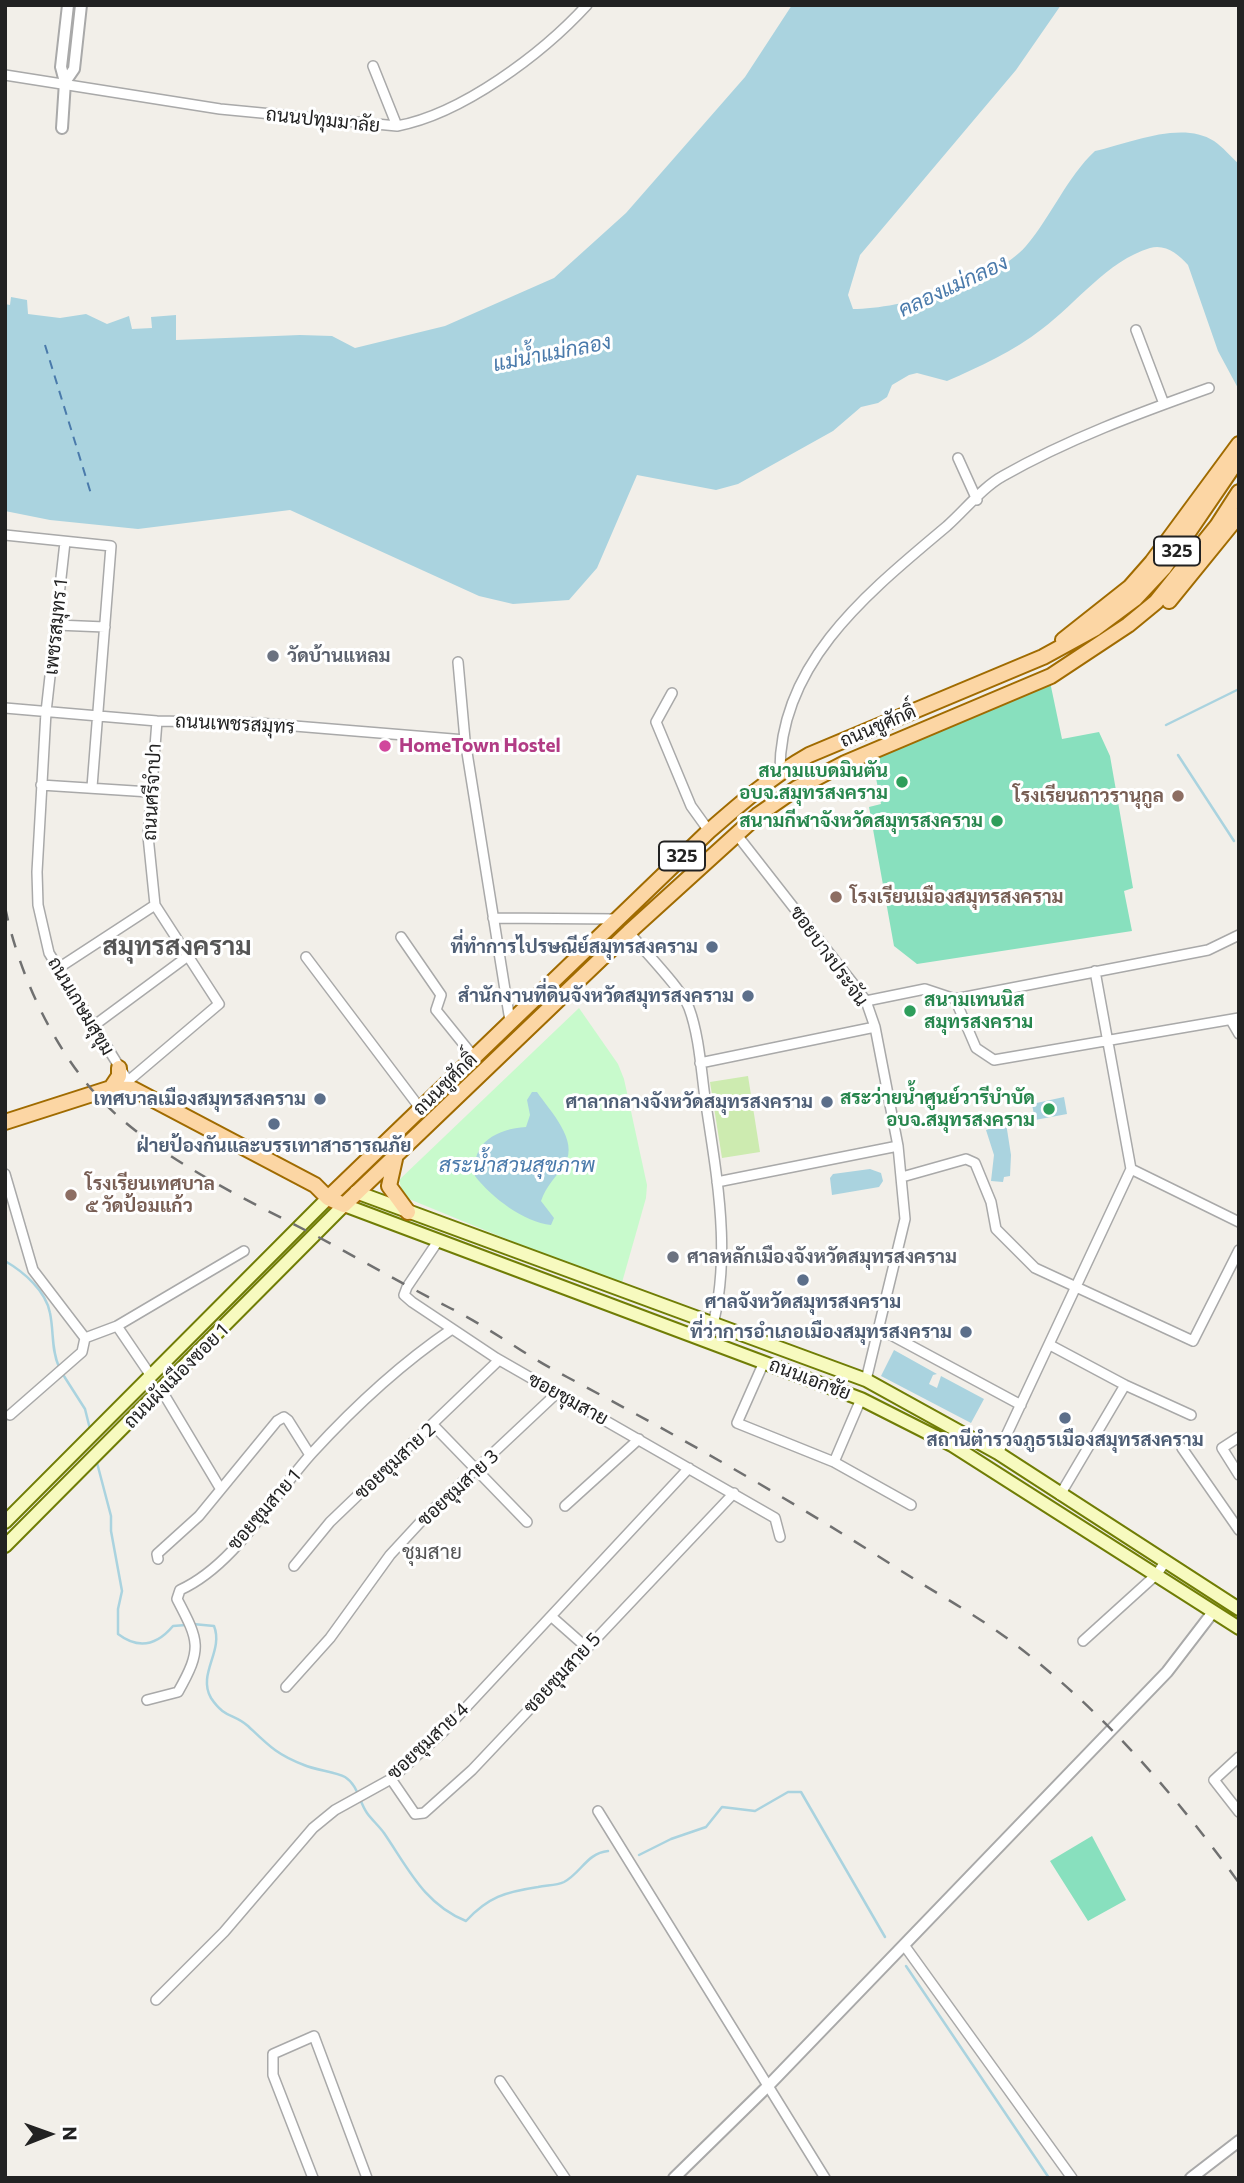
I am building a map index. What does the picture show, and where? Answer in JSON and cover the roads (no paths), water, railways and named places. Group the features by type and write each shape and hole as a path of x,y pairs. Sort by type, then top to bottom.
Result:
{"main road":[{"path":"1043,657 1130,587 1153,562 1239,444"},
{"name":"ถนนชูศักดิ์","path":"345,1205 629,932 758,815 797,788 833,769 1051,676 1098,635 1164,568 1239,458"},
{"name":"ถนนชูศักดิ์","path":"328,1198 709,831 780,772 809,755 1098,635 1156,602 1217,526 1239,492"},
{"path":"1051,676 1096,655 1165,606 1239,515"},
{"path":"111,1088 119,1076 118,1068"},
{"path":"5,1122 111,1088 130,1085"},
{"name":"ถนนเกษมสุขุม","path":"130,1085 315,1185 328,1198"},
{"path":"425,1103 443,1113"},
{"path":"397,1155 388,1186 408,1212"},
{"name":"ถนนเกษมสุขุม","path":"315,1185 338,1186 356,1192"},
{"name":"ถนนเอกชัย","path":"356,1192 866,1380 998,1453 1239,1609"},
{"path":"328,1198 345,1205"},
{"name":"ถนนผังเมืองซอย 1","path":"5,1522 328,1198"},
{"name":"ถนนเอกชัย","path":"345,1205 862,1399 952,1446 1239,1628"},
{"name":"ถนนผังเมืองซอย 1","path":"5,1546 345,1205"},
{"path":"285,1244 296,1256"}],"street":[{"path":"62,128 65,82 61,67 68,5"},
{"path":"65,82 74,69 81,5"},
{"name":"ถนนปทุมมาลัย","path":"5,75 65,82 220,109 397,126 422,122 463,102 522,62 587,5"},
{"path":"65,29 78,31"},
{"path":"373,66 397,126"},
{"path":"1136,330 1164,404"},
{"path":"780,772 780,743 793,696 817,652 850,613 1000,478 1127,418 1209,388"},
{"path":"958,458 977,500"},
{"path":"5,535 111,546 92,788"},
{"name":"เพชรสมุทร 1","path":"46,712 65,542"},
{"path":"56,625 105,627"},
{"path":"458,662 465,740 510,1021"},
{"path":"672,693 656,722 691,806 709,831"},
{"name":"ถนนเพชรสมุทร","path":"5,708 98,717 258,723 465,740"},
{"name":"ถนนเกษมสุขุม","path":"46,712 38,905 49,953 57,969 130,1085"},
{"name":"ถนนศรีจำปา","path":"130,1085 219,1003 155,905 148,836 157,720"},
{"path":"41,785 150,792"},
{"name":"ซอยบางประจัน","path":"737,835 866,1001 875,1027 898,1146 905,1219 866,1380"},
{"path":"57,969 155,905"},
{"path":"493,918 617,919"},
{"path":"629,932 688,1006 700,1063 717,1182 722,1260 714,1324 708,1342"},
{"path":"866,1001 925,989 955,999 1208,950 1239,935"},
{"path":"401,937 439,991 441,998 436,1004 436,1010 474,1057"},
{"path":"92,1027 188,956"},
{"path":"306,957 425,1103"},
{"path":"998,1453 1132,1169 1095,971"},
{"path":"955,999 976,1048 994,1060 1236,1020 1239,1034"},
{"path":"700,1063 875,1027"},
{"path":"717,1182 898,1146"},
{"path":"902,1177 966,1159 975,1163 990,1202 996,1229 1035,1268 1193,1341 1239,1250"},
{"path":"1132,1169 1239,1222"},
{"path":"5,1174 33,1270 85,1338 82,1352 65,1364 57,1375 10,1415"},
{"name":"ซอยชุมสาย","path":"438,1241 404,1295 499,1360 775,1518 780,1537"},
{"path":"85,1338 117,1325 244,1251"},
{"path":"117,1325 151,1376"},
{"path":"878,1328 1021,1405"},
{"name":"ซอยชุมสาย 1","path":"147,1700 178,1692 197,1649 197,1637 177,1599 180,1590 199,1581 250,1530 310,1455 370,1391 412,1356 452,1329"},
{"path":"1050,1345 1125,1385 1191,1415"},
{"name":"ซอยชุมสาย 2","path":"294,1566 330,1522 499,1360"},
{"path":"764,1362 737,1423 834,1462 911,1504"},
{"path":"1060,1494 1125,1385"},
{"path":"162,1391 220,1488"},
{"name":"ซอยชุมสาย 3","path":"286,1687 330,1638 390,1555 426,1516 477,1471 557,1393"},
{"path":"834,1462 862,1399"},
{"path":"158,1559 157,1554 162,1548 199,1516 277,1421 284,1417 310,1455"},
{"path":"433,1425 527,1522"},
{"path":"1239,1437 1226,1444 1222,1451 1239,1475"},
{"path":"565,1507 639,1438"},
{"path":"1182,1447 1239,1530"},
{"name":"ซอยชุมสาย 4","path":"156,2000 223,1932 313,1828 348,1802 391,1779 444,1731 689,1468"},
{"name":"ซอยชุมสาย 5","path":"391,1779 415,1814 424,1813 472,1770 734,1493"},
{"path":"1083,1641 1157,1574 1165,1562"},
{"path":"674,2178 768,2086 1167,1672 1213,1612"},
{"path":"552,1617 586,1647"},
{"path":"1239,1757 1214,1780 1239,1812"},
{"path":"598,1811 825,2178"},
{"path":"904,1945 1072,2178"},
{"path":"313,2178 273,2075 273,2054 314,2036 367,2178"},
{"path":"500,2081 565,2178"},
{"path":"1191,2178 1239,2141"}],"water":[{"name":"แม่น้ำแม่กลอง","path":"792,5 1061,5 1016,70 860,255 848,295 853,309 896,304 946,291 970,282 1011,259 1035,235 1076,173 1095,151 1156,135 1201,135 1217,143 1239,164 1239,390 1218,351 1188,265 1171,251 1156,247 1120,262 1055,319 1008,351 947,381 917,373 909,375 892,385 887,397 878,403 861,407 833,431 738,484 716,490 637,475 597,568 569,600 513,604 479,596 290,510 138,529 50,520 5,511 5,304 10,305 11,297 27,300 28,314 60,318 86,314 107,324 129,316 132,329 152,328 151,317 176,315 176,340 332,336 355,348 445,326 554,278 626,213 745,77"},
{"name":"สระน้ำสวนสุขภาพ","path":"532,1092 537,1092 555,1117 568,1145 565,1164 548,1186 541,1201 554,1218 551,1225 530,1219 509,1208 475,1176 477,1154 488,1140 496,1134 526,1127 530,1115 527,1100"},
{"name":"สระว่ายน้ำศูนย์วารีบำบัด อบจ.สมุทรสงคราม","path":"1064,1097 1067,1114 1035,1120 1032,1104"},
{"path":"1006,1123 1011,1155 1010,1176 1004,1177 1003,1182 991,1181 994,1155 986,1130"},
{"path":"870,1169 881,1173 883,1181 879,1187 832,1195 830,1178 833,1174"},
{"path":"894,1350 937,1374 933,1375 929,1384 937,1388 941,1376 984,1399 971,1423 881,1376"}],"waterway":[{"path":"1166,725 1239,689"},
{"path":"1178,755 1234,841"},
{"path":"5,1261 27,1276 44,1297 50,1313 59,1367"},
{"path":"62,1373 85,1409 90,1429"},
{"path":"96,1459 111,1516 111,1531 122,1591 118,1609 118,1634 140,1644 161,1638 173,1626 186,1625"},
{"path":"193,1624 214,1626 216,1644 207,1680 211,1698 216,1705 243,1722 273,1749 287,1757 349,1780 367,1813 384,1833 418,1884 451,1914 466,1921 482,1906 498,1897 561,1883 589,1859 608,1851"},
{"path":"639,1855 671,1839 706,1827 722,1807 755,1811 788,1792 801,1792 885,1937"},
{"path":"906,1966 1049,2178"}],"railway":[{"path":"5,907 32,992 61,1048 98,1097 140,1134 209,1179 463,1315 552,1369 737,1471 986,1623 1044,1668 1106,1724 1189,1817 1239,1883"}],"place":[{"name":"วัดบ้านแหลม","path":"273,656"},
{"name":"HomeTown Hostel","path":"385,746"},
{"name":"สนามแบดมินตัน อบจ.สมุทรสงคราม","path":"902,782"},
{"name":"โรงเรียนถาวรานุกูล","path":"1178,796"},
{"name":"สนามกีฬาจังหวัดสมุทรสงคราม","path":"997,821"},
{"name":"โรงเรียนเมืองสมุทรสงคราม","path":"836,897"},
{"name":"ที่ทำการไปรษณีย์สมุทรสงคราม","path":"712,947"},
{"name":"สำนักงานที่ดินจังหวัดสมุทรสงคราม","path":"748,996"},
{"name":"สนามเทนนิส สมุทรสงคราม","path":"910,1011"},
{"name":"เทศบาลเมืองสมุทรสงคราม","path":"320,1099"},
{"name":"ศาลากลางจังหวัดสมุทรสงคราม","path":"827,1102"},
{"name":"สระว่ายน้ำศูนย์วารีบำบัด อบจ.สมุทรสงคราม","path":"1049,1109"},
{"name":"ฝ่ายป้องกันและบรรเทาสาธารณภัย","path":"274,1124"},
{"name":"โรงเรียนเทศบาล ๕ วัดป้อมแก้ว","path":"71,1195"},
{"name":"ศาลหลักเมืองจังหวัดสมุทรสงคราม","path":"673,1257"},
{"name":"ศาลจังหวัดสมุทรสงคราม","path":"803,1280"},
{"name":"ที่ว่าการอำเภอเมืองสมุทรสงคราม","path":"966,1332"},
{"name":"สถานีตำรวจภูธรเมืองสมุทรสงคราม","path":"1065,1418"}],"district":[{"name":"สมุทรสงคราม","path":"177,946"},
{"name":"ชุมสาย","path":"432,1552"}],"water label":[{"name":"คลองแม่กลอง","path":"953,286"}]}
